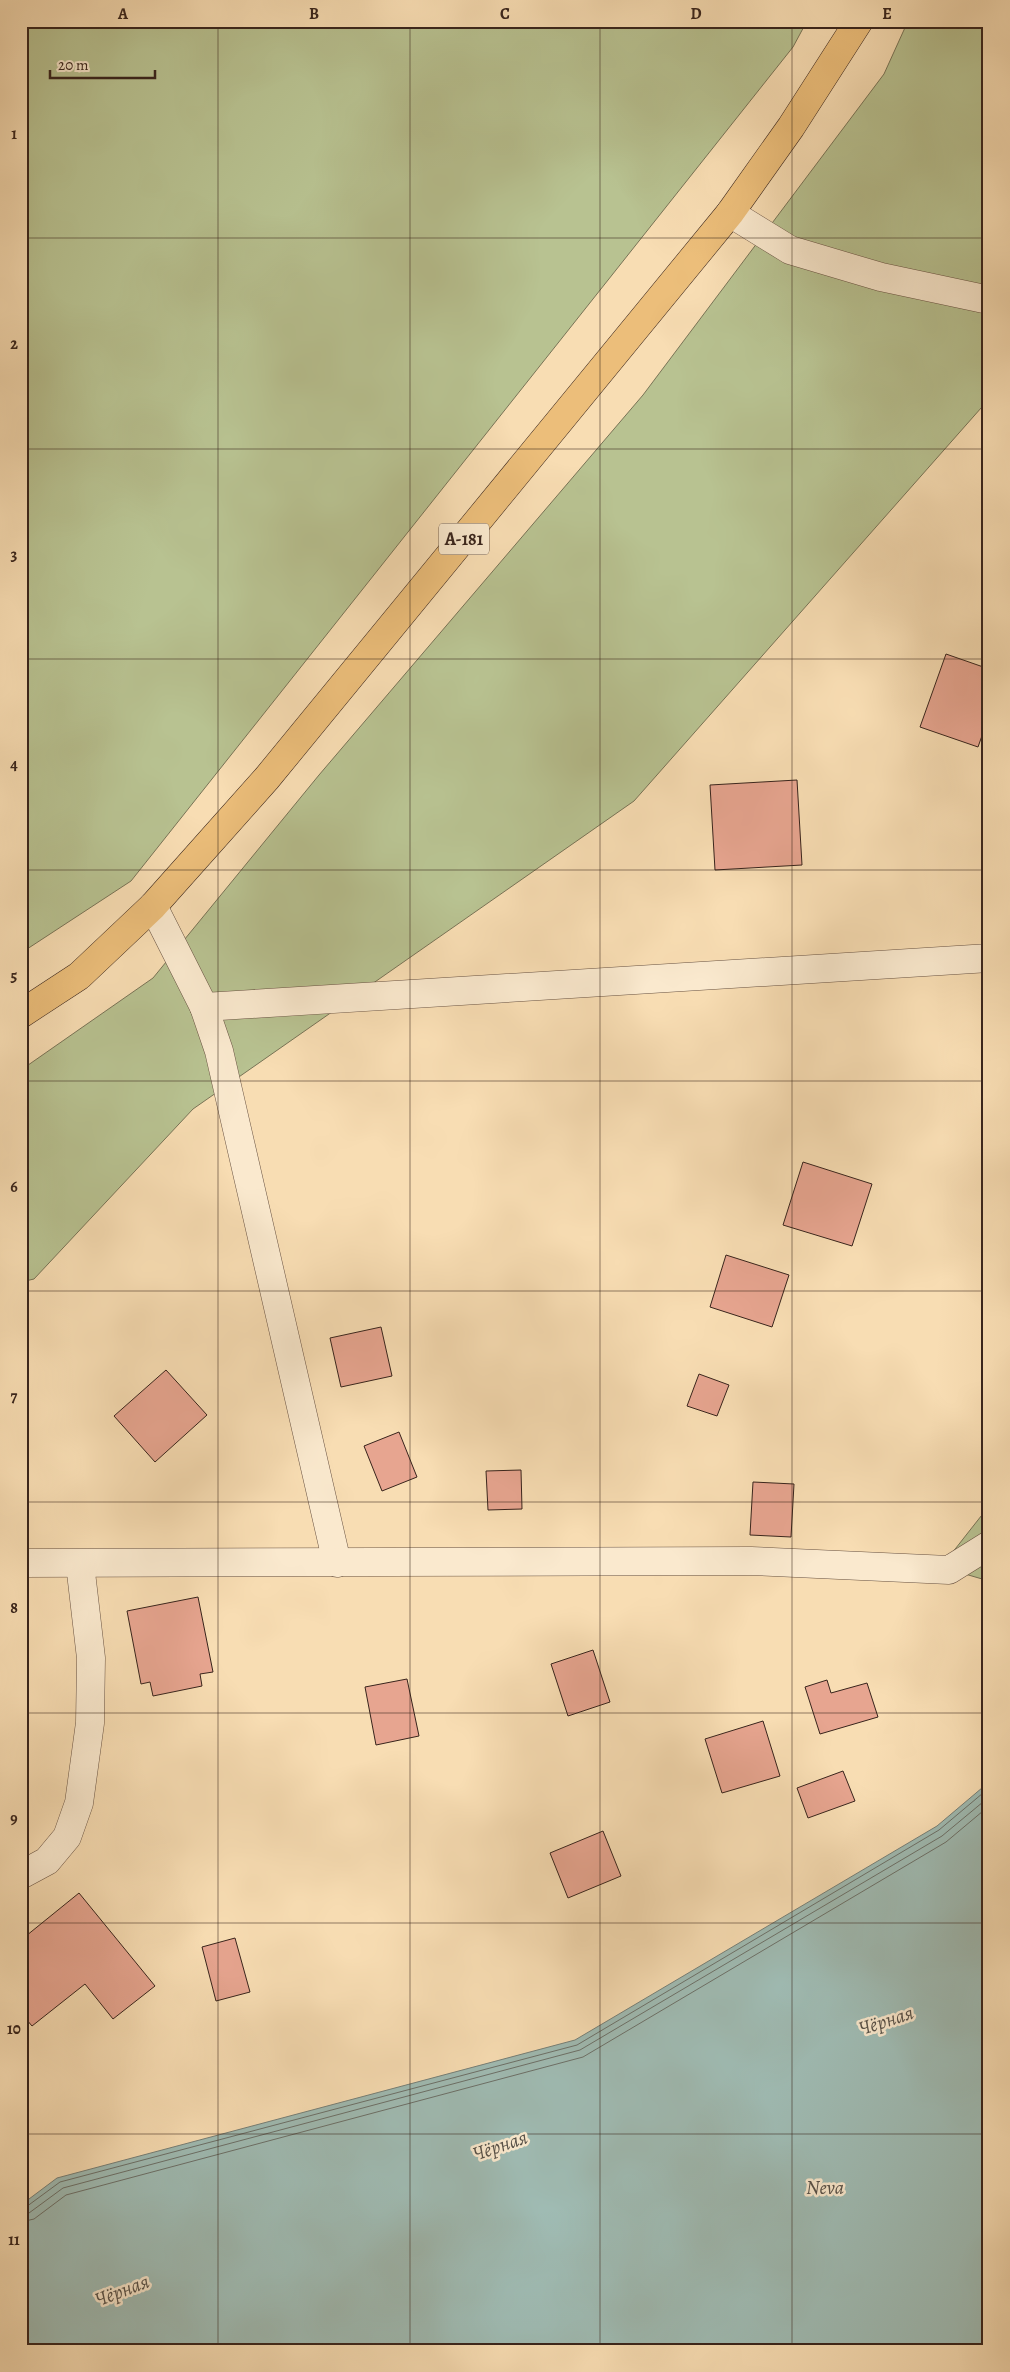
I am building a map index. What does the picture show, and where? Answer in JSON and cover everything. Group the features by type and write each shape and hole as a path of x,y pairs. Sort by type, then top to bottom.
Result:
{"main road":[{"name":"А-181","path":"21,1014 79,976 152,906 267,778 730,213 791,127 859,21"}],"street":[{"path":"730,213 790,250 881,277 989,300"},
{"path":"152,906 204,1006 219,1051 337,1563"},
{"path":"204,1006 989,958"},
{"path":"21,1563 751,1561 949,1570 986,1549 989,1545"},
{"path":"21,1875 47,1861 67,1837 79,1803 90,1722 91,1658 80,1564"}],"green space":[{"path":"21,21 807,21 793,47 131,881 21,953"},
{"path":"908,21 989,21 989,399 634,801 193,1109 34,1279 21,1282 21,1070 153,978 319,775 643,395 884,74"},
{"path":"989,1506 989,1581 941,1567"}],"water":[{"path":"989,1782 989,2351 21,2351 21,2205 57,2178 575,2040 937,1826"}],"building":[{"path":"946,654 989,669 989,716 978,747 920,727"},
{"path":"797,780 802,865 715,870 710,785"},
{"path":"803,1162 872,1184 852,1246 783,1225"},
{"path":"726,1255 789,1275 772,1327 710,1307"},
{"path":"381,1327 392,1376 341,1387 330,1338"},
{"path":"166,1370 207,1415 155,1462 114,1416"},
{"path":"699,1374 729,1385 717,1416 687,1406"},
{"path":"399,1432 417,1477 382,1491 364,1446"},
{"path":"521,1470 522,1509 488,1510 486,1471"},
{"path":"753,1482 794,1484 791,1537 750,1535"},
{"path":"198,1597 213,1672 200,1674 202,1686 153,1696 150,1682 141,1684 127,1611"},
{"path":"593,1650 610,1702 568,1716 551,1664"},
{"path":"407,1679 419,1736 376,1745 365,1687"},
{"path":"827,1680 831,1693 867,1683 878,1717 820,1734 805,1687"},
{"path":"763,1721 780,1776 722,1793 705,1739"},
{"path":"843,1771 855,1801 808,1818 797,1788"},
{"path":"603,1831 621,1876 568,1898 550,1853"},
{"path":"79,1893 155,1986 113,2019 85,1984 32,2026 21,2013 21,1940"},
{"path":"235,1938 250,1992 216,2001 202,1947"}],"water label":[{"name":"Чёрная","path":"886,2020"},
{"name":"Чёрная","path":"500,2145"},
{"name":"Neva","path":"825,2187"},
{"name":"Чёрная","path":"122,2290"}]}
